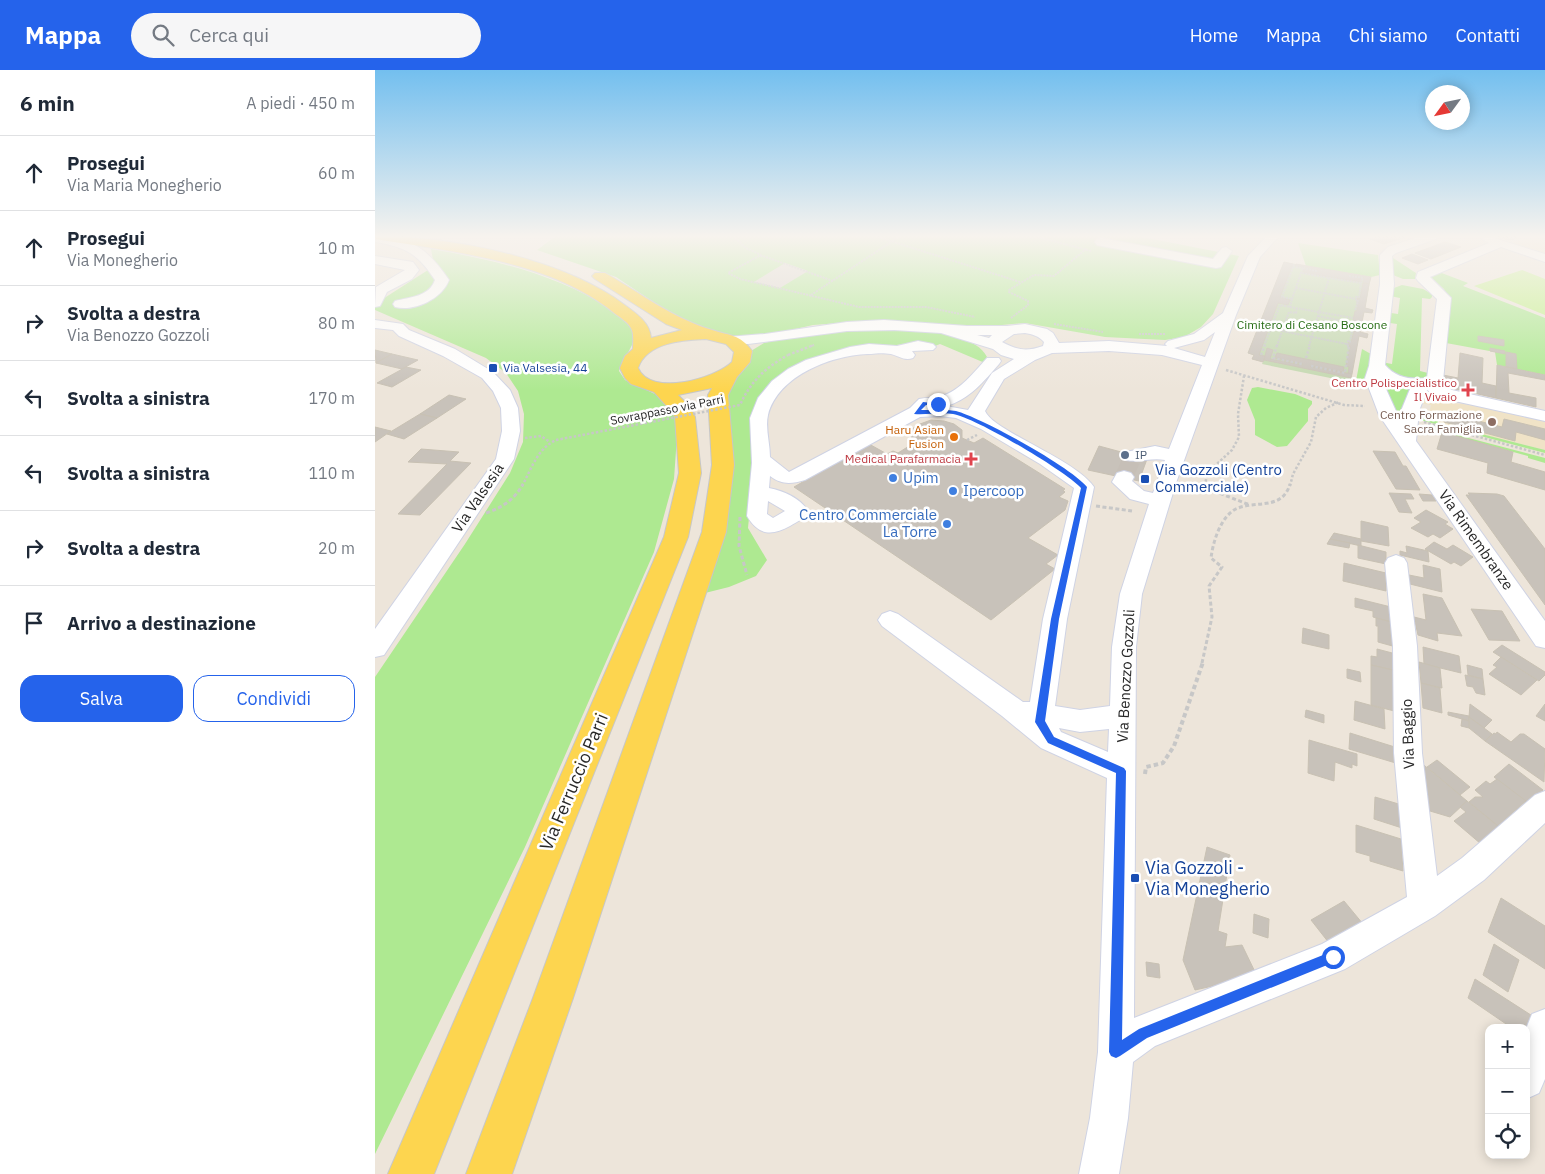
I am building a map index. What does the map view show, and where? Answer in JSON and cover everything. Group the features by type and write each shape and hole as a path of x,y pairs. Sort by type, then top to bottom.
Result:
{"main road":[{"path":"584,288 608,301 634,320 642,332 642,350 670,338 706,334"},
{"path":"489,1174 553,998 714,532 723,465 717,396 734,355 706,334 684,326 622,288"},
{"name":"Via Ferruccio Parri","path":"642,350 631,363 631,373 639,382 661,388 697,386 734,355"},
{"name":"Via Ferruccio Parri","path":"411,1174 676,537 690,474 685,417 683,411 661,388"},
{"path":"502,1174 553,998"},
{"path":"405,1174 439,1106"}],"street":[{"path":"386,288 381,290 388,309 428,296 438,288"},
{"name":"Via Benozzo Gozzoli","path":"1099,1174 1109,1118 1129,1042 1132,777 1122,716 1124,647 1131,594 1176,456 1241,288"},
{"path":"1397,288 1375,372 1381,372 1405,383 1424,384 1435,381 1444,298 1433,288"},
{"path":"1426,288 1441,295"},
{"name":"Via Valsesia","path":"375,648 505,459 509,441 511,414 502,389 479,366 404,333 388,309 376,324"},
{"path":"734,355 766,340 835,326 867,324 942,329 1013,325 1048,335 1109,346 1171,343 1199,337 1229,315"},
{"path":"991,427 977,416 976,411 999,388 1000,357 996,342 998,337 1013,325"},
{"path":"942,329 1000,357 1043,353 1048,335"},
{"path":"1171,343 1213,357"},
{"path":"1171,343 1187,364 1198,398"},
{"path":"928,347 904,348 902,352 907,355 883,348 841,354 819,361 784,379 767,397 759,414 761,457 765,482 793,478 862,440 922,411 957,397 1000,357 1013,354 1031,355"},
{"path":"819,361 832,358 841,359 852,354 867,352"},
{"name":"Via Rimembranze","path":"1375,372 1387,412 1545,639"},
{"path":"1424,384 1447,394 1545,416"},
{"path":"1407,441 1410,411 1424,384"},
{"path":"922,411 967,404 999,388"},
{"path":"922,411 966,415 991,427 1077,480 1084,487 1055,619 1040,722 1051,740"},
{"path":"1133,456 1155,452 1176,456"},
{"path":"1123,477 1122,482 1137,495 1160,501"},
{"name":"Via Baggio","path":"1396,563 1405,646 1407,753 1424,905"},
{"path":"890,620 1011,708 1051,740 1132,777"},
{"path":"1011,708 1041,715 1080,720 1122,716"},
{"path":"1129,1042 1333,957 1424,905 1473,869 1545,804"},
{"path":"1530,1069 1545,1026"}],"path":[{"path":"780,288 859,308 926,307 975,317"},
{"path":"810,295 822,288"},
{"path":"1012,288 1009,292 1029,301 1028,305 1010,318 1013,325"},
{"path":"1286,288 1282,297 1292,299"},
{"path":"1290,307 1296,288 1356,299"},
{"path":"1306,358 1326,288"},
{"path":"1356,299 1359,298 1360,288"},
{"path":"1355,311 1358,301 1356,299"},
{"path":"1261,355 1280,305 1353,318"},
{"path":"1297,308 1296,313 1289,312 1273,358 1302,364"},
{"path":"1318,316 1351,323"},
{"path":"1272,326 1347,344"},
{"path":"1347,344 1348,341 1350,342 1353,331"},
{"path":"1048,335 1108,332"},
{"path":"1133,333 1171,343"},
{"path":"1311,366 1345,373 1349,346 1347,344"},
{"name":"Sovrappasso via Parri","path":"549,442 740,405 748,386 765,368 788,355"},
{"path":"1227,370 1344,404 1365,406"},
{"path":"1244,376 1237,414 1239,437 1232,450 1207,473 1204,484 1206,488 1251,505"},
{"path":"1132,777 1146,767 1163,763 1174,746 1204,658 1212,617 1209,586 1222,567 1211,558 1212,550 1222,523 1230,511 1251,505 1278,501 1287,493 1294,472 1311,441 1313,423 1317,414 1326,407 1339,402"},
{"path":"1423,422 1545,456"},
{"path":"481,514 494,512 511,502 532,470 541,448 549,442 541,436 520,439"},
{"path":"1088,505 1132,511"},
{"path":"740,516 737,549 747,575"}],"shaded area":[{"name":"Centro Formazione Sacra Famiglia","path":"1423,397 1449,403 1476,405 1545,421 1545,450 1438,423 1439,421 1418,416 1420,408 1430,410 1431,405 1421,403"}],"green space":[{"path":"401,288 571,288 618,313 628,322 633,329 634,338 619,371 625,380 657,395 669,407 678,422 674,479 654,552 525,847 375,1154 375,677 465,544 510,473 523,442 524,414 518,391 506,373 486,358 375,310 375,304"},
{"path":"632,288 1225,288 1213,314 1201,327 1184,337 1165,340 1105,337 1025,323 980,327 881,320 813,325 761,337 733,337 679,319"},
{"name":"Cimitero di Cesano Boscone","path":"1274,288 1369,288 1365,308 1373,310 1372,313 1364,312 1360,332 1368,334 1367,338 1359,336 1350,382 1262,364 1263,362 1252,359 1254,355 1248,353"},
{"path":"1394,288 1415,288 1432,294 1430,299 1422,298 1420,371 1432,374 1425,380 1399,378 1381,362 1392,364 1397,324 1390,323 1391,313 1398,314 1400,298 1390,296"},
{"path":"1442,288 1467,288 1545,318 1545,375 1497,365 1495,352 1446,343 1449,299"},
{"path":"1478,288 1545,288 1545,315"},
{"path":"919,329 967,340 982,350 987,357 985,363 940,344 935,346 926,342 857,349 838,352 763,392 752,414 752,487 748,528 767,560 756,576 729,587 701,594 728,388 746,354 764,343 816,331"},
{"path":"1362,349 1371,354 1368,379 1356,381"},
{"path":"1384,377 1414,386 1403,417 1393,415 1386,394"},
{"path":"1258,387 1295,394 1312,401 1308,409 1308,421 1287,446 1277,447 1255,435 1255,420 1247,400 1252,388"},
{"path":"1416,416 1545,450 1545,453 1416,419"},
{"path":"1415,424 1545,458 1545,463 1528,458 1528,456 1437,431 1436,433 1414,427"}],"building":[{"path":"1274,288 1284,288 1280,297 1290,300 1288,305 1278,303 1259,355 1265,356 1263,362 1252,359 1254,355 1248,353"},
{"path":"1362,288 1368,288 1365,308 1373,310 1372,313 1364,312 1360,332 1368,334 1367,338 1359,336 1352,374 1348,373 1349,367 1346,366 1350,346 1348,345 1351,342 1354,331 1351,330 1355,311 1357,311 1357,298 1360,298"},
{"path":"1478,336 1504,340 1504,346 1478,341"},
{"path":"1267,348 1273,350 1270,359 1303,365 1275,358 1277,353 1344,367 1343,372 1311,366 1352,374 1351,378 1264,360"},
{"path":"1490,348 1505,351 1505,354 1490,351"},
{"path":"375,350 392,354 376,363"},
{"path":"1506,352 1516,354 1517,369 1506,367"},
{"path":"1460,353 1483,358 1482,383 1496,386 1496,398 1442,386 1443,375 1458,378"},
{"path":"392,354 418,360 402,369 376,363"},
{"path":"1497,365 1545,375 1545,380 1508,373 1509,393 1536,398 1536,407 1496,398"},
{"path":"406,367 421,370 392,387 377,383"},
{"path":"449,395 466,399 437,418 420,414"},
{"path":"1447,413 1502,427 1504,419 1545,429 1545,440 1516,432 1515,441 1444,422"},
{"path":"420,414 437,418 404,439 387,434"},
{"name":"Centro Commerciale La Torre","path":"931,420 954,424 962,430 962,438 974,443 983,438 1065,489 1063,490 1065,492 1059,497 1068,501 1065,510 1028,538 1058,555 1046,564 1055,569 991,620 794,487 869,444 887,454 893,451 898,453 914,443 911,436 912,429"},
{"path":"375,427 391,431 375,442"},
{"path":"1442,432 1513,452 1511,462 1545,472 1545,490 1487,473 1488,463 1437,449"},
{"path":"1099,446 1147,459 1139,481 1088,470"},
{"path":"421,449 459,452 450,461 471,463 420,515 398,514 447,464 408,462"},
{"path":"1373,451 1395,452 1420,490 1396,489"},
{"path":"1389,493 1411,494 1414,499 1405,499 1412,513 1399,512"},
{"path":"1468,493 1504,496 1545,549 1545,605 1466,495 1470,495"},
{"path":"1419,494 1432,495 1436,501 1423,501"},
{"path":"1426,510 1448,522 1445,524 1453,529 1440,538 1433,534 1428,537 1411,528 1421,522 1414,518"},
{"path":"1361,521 1388,527 1389,546 1361,541"},
{"path":"1334,533 1361,539 1361,546 1330,539"},
{"path":"1330,539 1350,543 1349,548 1327,544"},
{"path":"1434,542 1447,549 1453,545 1473,557 1461,566 1454,562 1451,564 1425,549"},
{"path":"1358,545 1386,552 1386,564 1358,558"},
{"path":"1406,546 1428,551 1429,562 1400,555 1400,551 1407,553"},
{"path":"1344,563 1386,573 1386,591 1343,581"},
{"path":"1423,565 1440,569 1442,592 1410,584 1409,575 1424,578"},
{"path":"1423,594 1442,598 1462,636 1437,633 1438,641 1418,635 1414,617 1426,620"},
{"path":"1355,598 1395,608 1395,623 1373,617 1373,611 1355,607"},
{"path":"1471,609 1502,611 1520,641 1489,640"},
{"path":"1376,618 1395,623 1396,647 1378,642"},
{"path":"1303,628 1329,635 1329,649 1302,643"},
{"path":"1502,645 1545,672 1545,675 1539,681 1493,652"},
{"path":"1423,647 1459,656 1461,673 1424,664"},
{"path":"1377,649 1396,654 1397,671 1371,665 1371,656 1377,657"},
{"path":"1501,657 1537,680 1521,695 1489,674 1497,667 1493,665"},
{"path":"1419,662 1440,668 1442,688 1421,683"},
{"path":"1371,665 1397,671 1398,712 1371,705"},
{"path":"1467,665 1482,669 1483,679 1468,675"},
{"path":"1347,669 1360,672 1361,682 1347,678"},
{"path":"1465,675 1483,679 1485,695 1476,693 1473,687 1467,686"},
{"path":"1421,683 1440,688 1442,713 1423,708"},
{"path":"1355,701 1384,709 1385,729 1354,720"},
{"path":"1470,704 1492,720 1484,728 1469,717"},
{"path":"1545,704 1545,721 1536,716"},
{"path":"1306,710 1324,715 1324,723 1305,717"},
{"path":"1448,712 1469,716 1469,721 1448,715"},
{"path":"1469,717 1492,734 1485,741 1469,728"},
{"path":"1462,719 1469,721 1469,728 1461,726"},
{"path":"1497,732 1511,742 1520,734 1524,734 1545,749 1544,782 1485,741"},
{"path":"1350,733 1398,748 1399,764 1349,749"},
{"path":"1309,740 1357,754 1357,766 1352,764 1352,768 1335,762 1334,781 1308,773"},
{"path":"1437,760 1470,787 1460,795 1427,767"},
{"path":"1419,761 1467,801 1450,817 1420,808"},
{"path":"1509,764 1543,790 1528,803 1494,777"},
{"path":"1497,779 1526,801 1498,826 1469,802 1475,797 1483,797 1475,790 1486,781 1490,784"},
{"path":"1375,797 1402,805 1402,828 1374,819"},
{"path":"1467,801 1499,827 1481,844 1454,821 1466,812 1460,807"},
{"path":"1356,825 1401,839 1403,871 1370,861 1370,856 1356,852"},
{"path":"1207,847 1230,855 1218,931 1227,934 1225,947 1242,945 1257,976 1195,990 1183,960"},
{"path":"1501,898 1545,926 1545,969 1488,932"},
{"path":"1344,901 1363,924 1329,943 1311,920"},
{"path":"1254,914 1269,919 1268,938 1253,933"},
{"path":"1494,944 1519,960 1508,992 1483,975"},
{"path":"1146,962 1159,964 1160,978 1147,976"},
{"path":"1475,979 1534,1017 1530,1027 1530,1024 1506,1024 1468,998"}],"tunnel":[{"path":"1124,477 1133,456"}],"place":[{"name":"Via Valsesia, 44","path":"493,368"},
{"name":"Centro Polispecialistico Il Vivaio","path":"1468,390"},
{"name":"Centro Formazione Sacra Famiglia","path":"1492,422"},
{"name":"Haru Asian Fusion","path":"954,437"},
{"name":"IP","path":"1125,455"},
{"name":"Medical Parafarmacia","path":"971,459"},
{"name":"Upim","path":"893,478"},
{"name":"Via Gozzoli (Centro Commerciale)","path":"1145,479"},
{"name":"Ipercoop","path":"953,491"},
{"name":"Centro Commerciale La Torre","path":"947,524"},
{"name":"Via Gozzoli - Via Monegherio","path":"1135,878"}],"route":[{"path":"938,404 925,403 917,412 953,412 973,418 1039,456 1077,480 1084,487 1055,619 1040,722 1051,740 1121,771 1116,1052 1143,1033 1333,957"}]}
